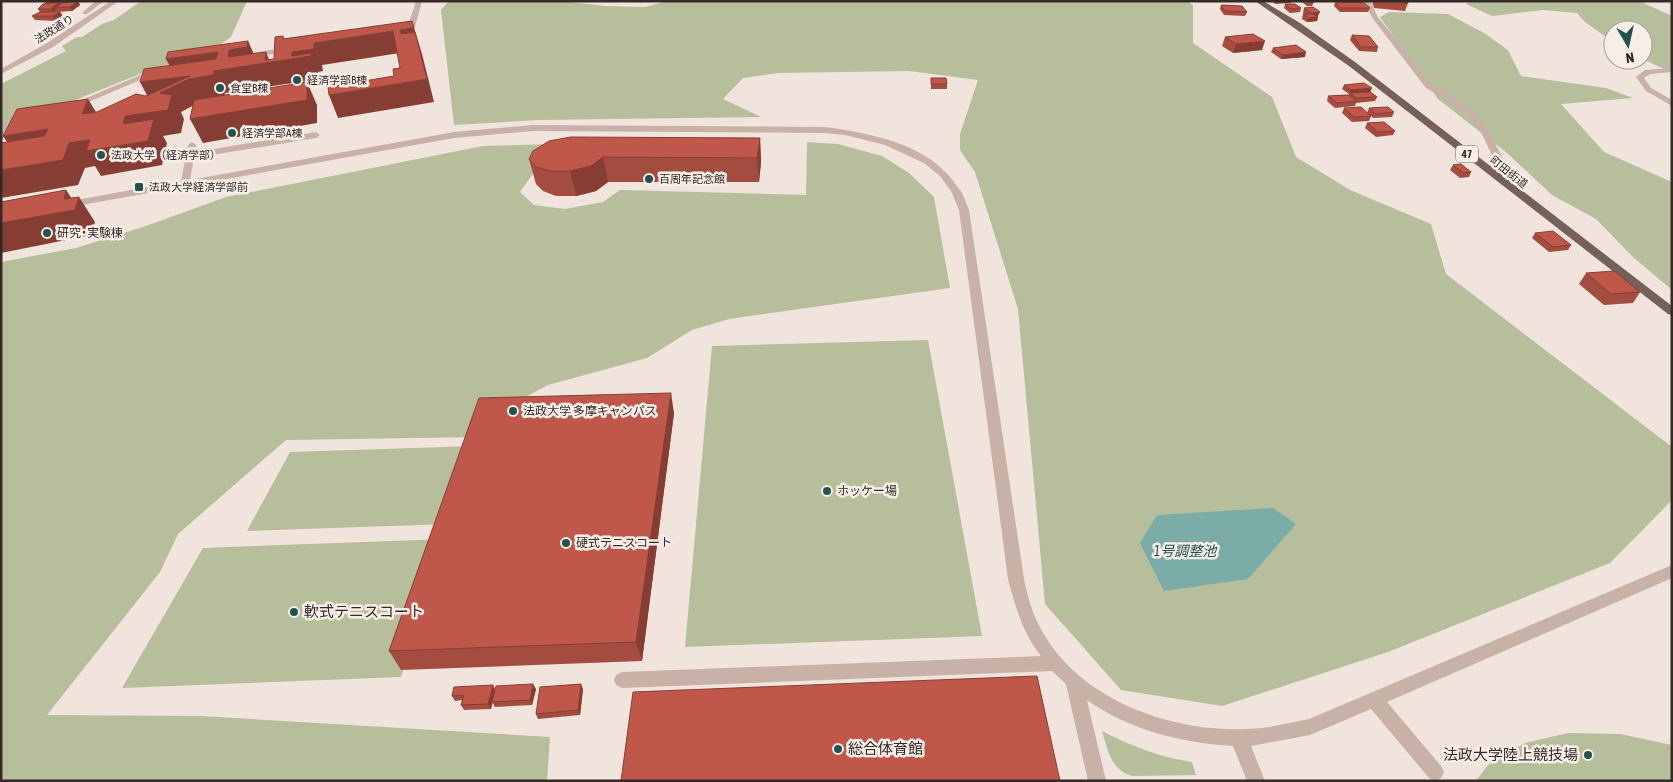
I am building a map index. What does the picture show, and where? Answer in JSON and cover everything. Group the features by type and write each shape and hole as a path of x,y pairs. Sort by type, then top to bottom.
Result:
{"main road":[{"name":"町田街道","path":"1258,1 1340,54 1672,312"}],"street":[{"name":"法政通り","path":"1,63 70,23 101,1"},
{"name":"法政通り","path":"1,72 50,45 116,1"},
{"path":"389,35 398,34 411,27 419,1"},
{"path":"1366,1 1376,18 1429,86 1459,104 1475,118 1485,132 1504,170 1501,180"},
{"path":"244,56 302,48"},
{"path":"66,109 163,70"},
{"path":"1672,70 1648,72 1640,77 1647,88 1672,104"},
{"path":"1,128 32,123 21,132"},
{"path":"50,208 454,135 533,128 825,130 874,138 916,154 929,162 949,180 961,199 1016,579 1028,619 1040,643 1074,682 1095,698 1160,727 1204,736 1239,738 1266,736 1310,727 1672,571"},
{"path":"190,156 316,135"},
{"path":"185,183 192,145"},
{"path":"622,680 1057,664"},
{"path":"1074,682 1096,781"},
{"path":"1374,699 1435,772"},
{"path":"1239,738 1256,781"}],"green space":[{"path":"141,1 247,1 231,37 200,59 177,62 150,70 38,115 1,140 1,84 66,51 62,46 77,37 82,37 102,24 114,20"},
{"path":"449,1 562,1 605,6 645,7 667,1 1186,1 1193,5 1193,43 1272,97 1296,157 1350,190 1431,224 1446,274 1672,447 1672,500 1610,563 1388,652 1222,706 1121,690 1045,604 1018,309 975,172 960,150 960,134 978,80 909,71 778,73 743,78 723,99 761,117 538,120 454,125 441,10"},
{"path":"1469,1 1639,1 1672,16 1672,73 1653,64 1653,20 1603,20 1603,35 1585,22 1577,13 1543,10 1492,16 1466,4"},
{"path":"1389,12 1448,14 1484,33 1508,50 1521,76 1606,88 1633,98 1561,104 1604,152 1672,182 1672,290 1633,257 1596,219 1552,195 1507,153 1438,99 1380,17"},
{"path":"807,142 838,144 882,156 909,173 934,197 950,288 729,319 692,330 647,358 548,385 510,405 479,437 286,440 178,534 160,572 47,715 201,716 550,737 547,781 1,781 1,262 76,248 146,226 226,197 483,146 554,144 520,192 534,205 565,209 603,202 620,190 806,195"},
{"name":"ホッケー場","path":"928,340 982,636 685,647 712,346"},
{"path":"475,446 449,524 247,531 290,452"},
{"name":"軟式テニスコート","path":"447,539 401,677 122,688 203,548"},
{"path":"1102,731 1146,750 1192,762 1196,775 1132,776 1125,773 1114,764 1108,752"},
{"name":"法政大学陸上競技場","path":"1568,733 1620,734 1672,745 1672,781 1476,781 1488,765 1525,743"}],"water":[{"name":"1号調整池","path":"1273,508 1296,524 1248,579 1164,591 1140,543 1157,515"}],"building":[{"path":"78,1 70,7 55,8 62,3"},
{"path":"59,2 51,9 38,9 43,4"},
{"path":"1335,2 1363,2 1370,8 1341,8"},
{"path":"1285,4 1295,4 1301,8 1291,9"},
{"path":"1221,5 1242,6 1247,12 1225,11"},
{"path":"1313,7 1320,12 1311,13 1304,8"},
{"path":"40,12 60,12 53,16 32,16"},
{"path":"1303,14 1313,14 1318,17 1309,18"},
{"path":"412,21 414,28 400,30 401,34 415,32 427,79 329,95 328,87 394,76 393,69 400,68 393,31 314,43 314,49 292,52 292,56 311,53 311,56 214,71 213,75 189,79 160,93 172,95 168,110 125,116 123,124 154,119 148,141 86,151 90,140 69,143 63,160 1,170 1,143 44,136 48,129 3,136 17,109 88,99 82,114 97,112 136,94 146,96 190,76 140,82 144,69 216,59 218,52 166,59 168,52 248,41 247,47 229,50 228,57 266,52 265,60 274,59 275,37 283,36 283,39"},
{"path":"1253,34 1265,41 1236,44 1225,37"},
{"path":"1352,35 1369,36 1378,47 1361,47"},
{"path":"1296,45 1306,52 1283,55 1273,48"},
{"path":"931,78 946,78 947,84 931,84"},
{"path":"307,82 307,100 190,119 194,100"},
{"path":"1364,83 1372,88 1351,90 1344,85"},
{"path":"1370,92 1377,97 1356,98 1350,93"},
{"path":"1348,95 1357,101 1337,103 1328,96"},
{"path":"1361,107 1371,116 1354,117 1344,108"},
{"path":"1388,107 1394,112 1376,114 1369,108"},
{"path":"1384,122 1395,131 1378,132 1367,123"},
{"path":"571,137 760,138 757,158 603,157 591,166 570,171 550,171 536,167 529,159 533,151 549,141"},
{"path":"1461,164 1471,172 1463,173 1453,165"},
{"path":"66,190 64,199 79,197 75,210 1,223 1,202"},
{"path":"1553,231 1571,245 1553,247 1535,233"},
{"path":"1614,271 1640,292 1611,294 1586,273"},
{"name":"硬式テニスコート","path":"671,393 636,642 389,651 479,398"},
{"name":"総合体育館","path":"1037,676 1060,781 621,781 633,692"},
{"path":"533,684 530,700 492,702 496,686"},
{"path":"581,684 578,710 536,714 540,687"},
{"path":"493,685 488,704 461,705 464,695 452,696 454,687"}],"place":[{"name":"経済学部B棟","path":"297,80"},
{"name":"食堂B棟","path":"220,88"},
{"name":"経済学部A棟","path":"232,133"},
{"name":"法政大学（経済学部）","path":"101,155"},
{"name":"百周年記念館","path":"649,179"},
{"name":"法政大学経済学部前","path":"139,187"},
{"name":"研究･実験棟","path":"47,233"},
{"name":"法政大学 多摩キャンパス","path":"513,411"},
{"name":"ホッケー場","path":"827,491"},
{"name":"硬式テニスコート","path":"566,543"},
{"name":"軟式テニスコート","path":"294,612"},
{"name":"総合体育館","path":"838,749"},
{"name":"法政大学陸上競技場","path":"1588,755"}]}
